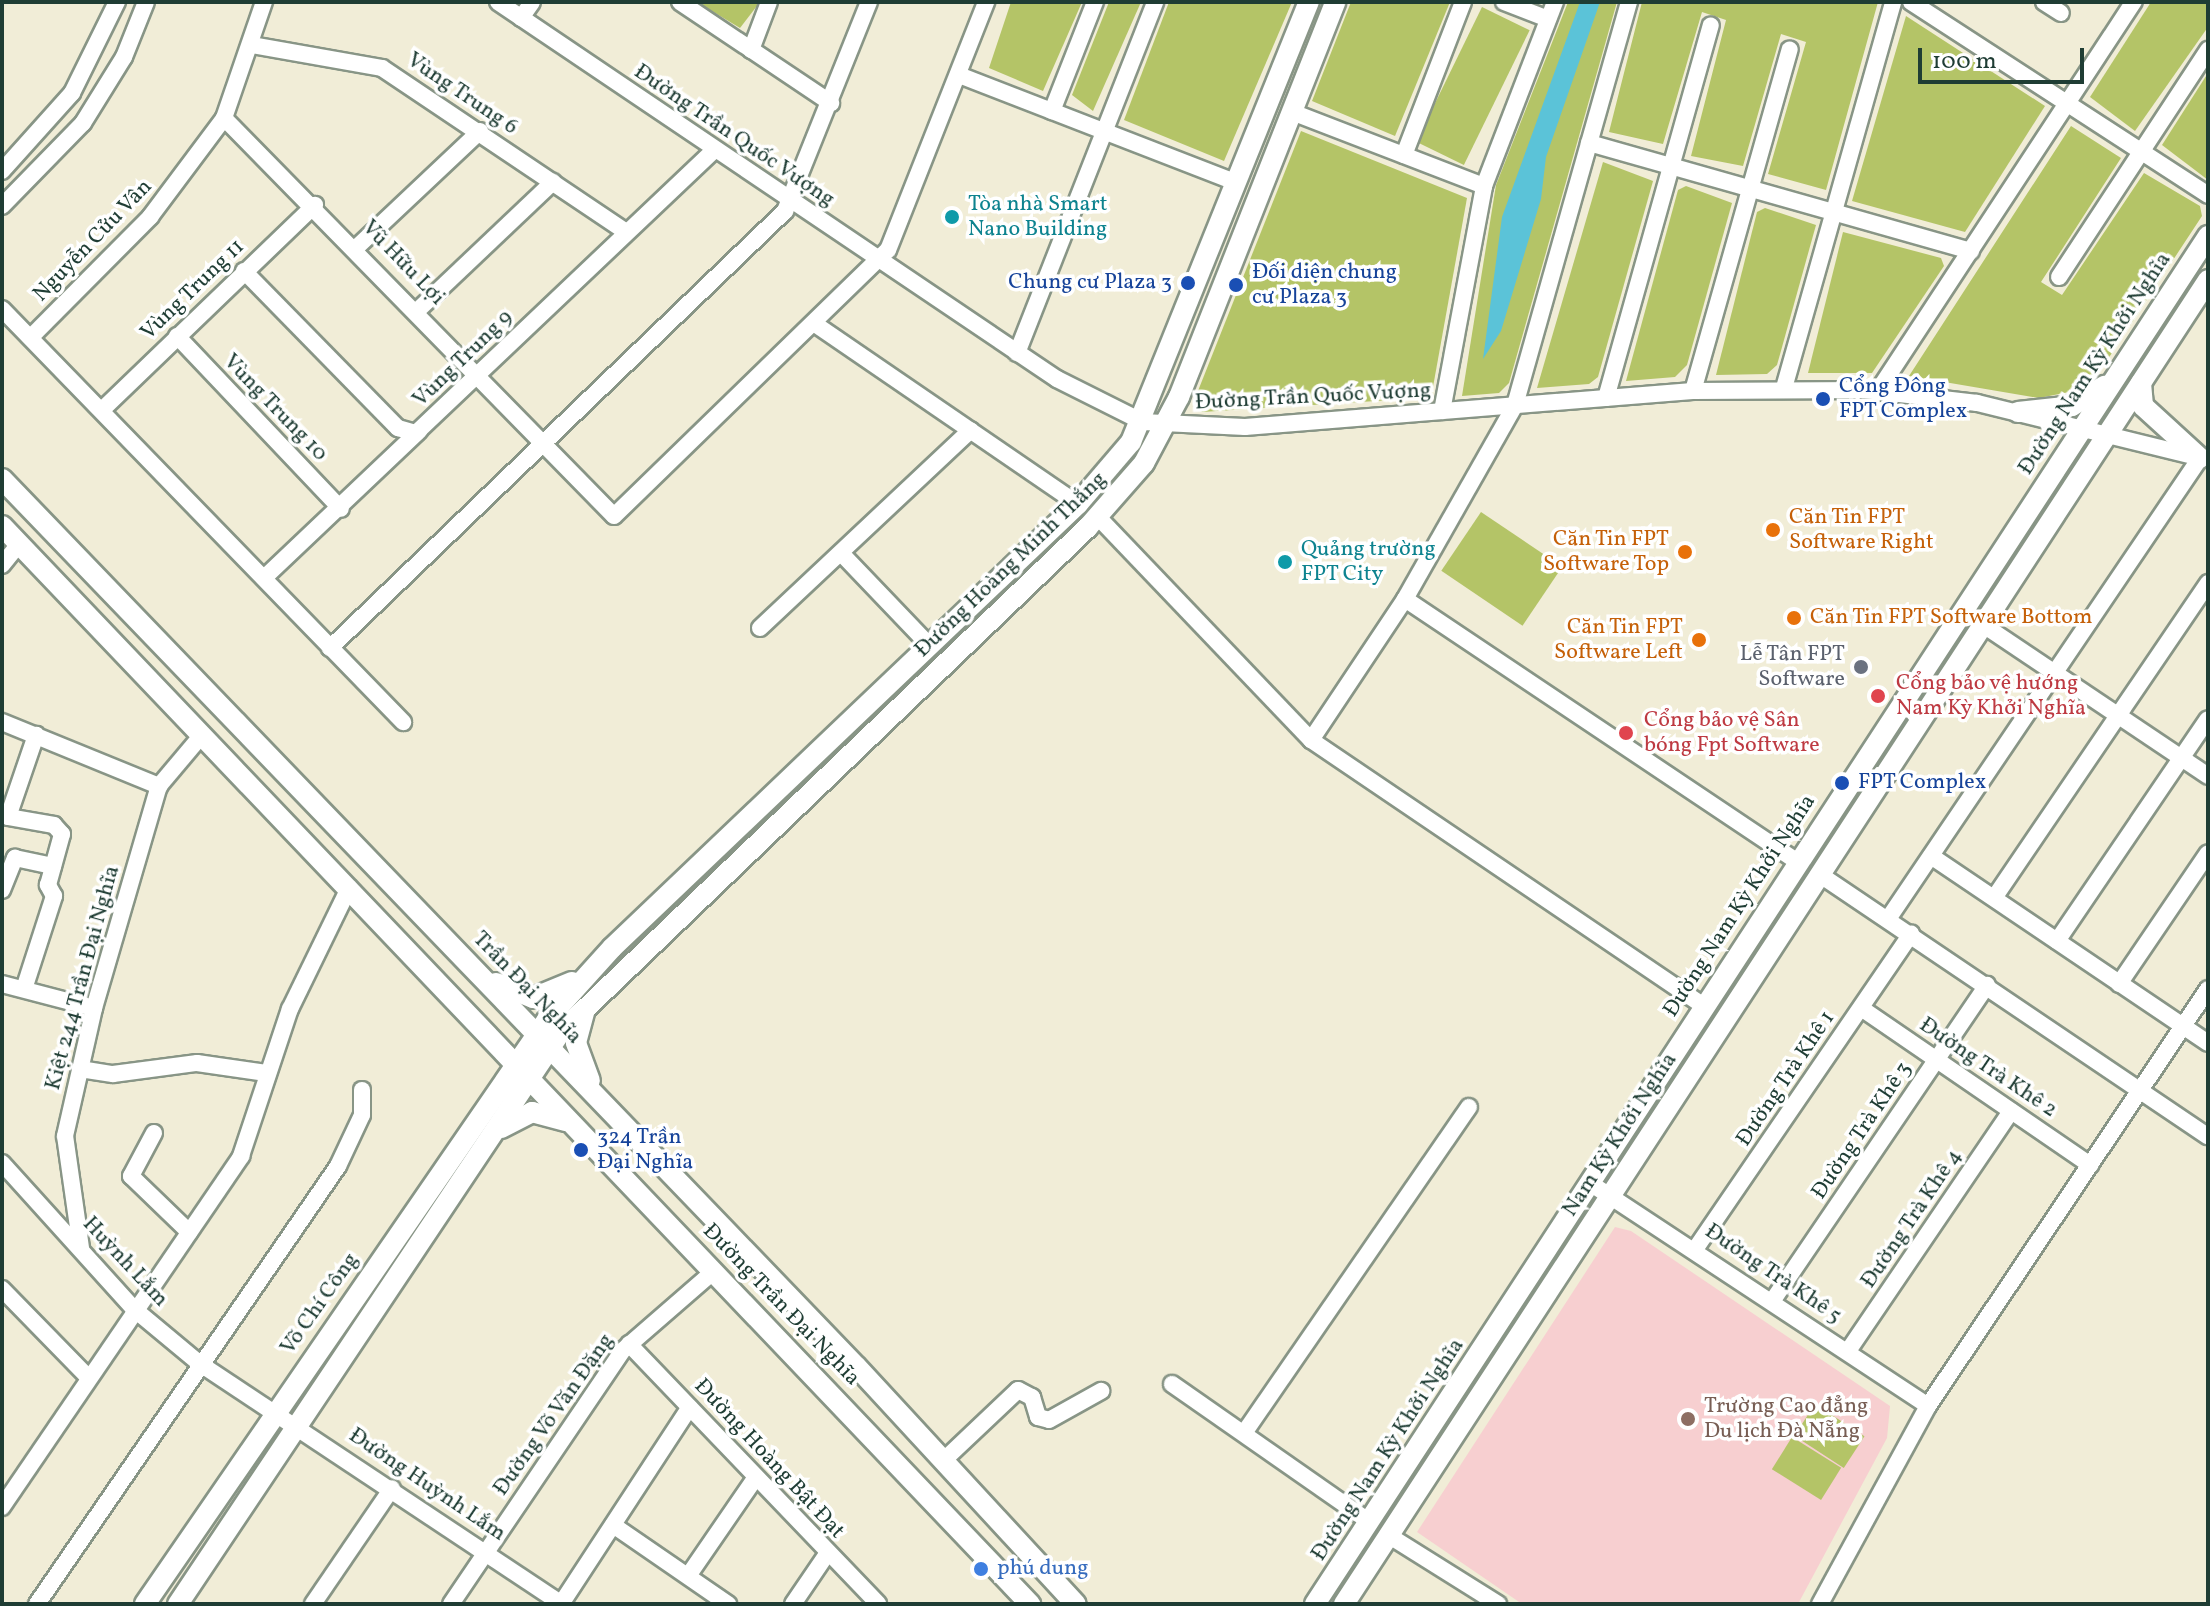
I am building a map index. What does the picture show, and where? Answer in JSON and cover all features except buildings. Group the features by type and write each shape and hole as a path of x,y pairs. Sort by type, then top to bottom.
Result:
{"main road":[{"name":"Đường Hoàng Minh Thắng","path":"543,1040 612,948 1078,504 1143,422 1309,2"},
{"name":"Đường Hoàng Minh Thắng","path":"543,1040 596,996 1098,517 1167,425 1335,2"},
{"path":"1237,183 1260,191"},
{"name":"Đường Nam Kỳ Khởi Nghĩa","path":"1315,1604 2208,236"},
{"name":"Nam Kỳ Khởi Nghĩa","path":"1388,1535 2208,280"},
{"path":"2018,412 2072,406 2119,373"},
{"path":"2141,383 2143,406 2204,460"},
{"name":"Trần Đại Nghĩa","path":"2,479 176,665 473,967 856,1366 1076,1604"},
{"path":"2,526 349,888"},
{"path":"929,645 945,662"},
{"path":"156,684 176,665"},
{"name":"Đường Trần Đại Nghĩa","path":"349,888 831,1391 1030,1604"},
{"path":"473,967 510,992 541,998 567,986 612,948"},
{"path":"596,996 576,1043 597,1095"},
{"name":"Võ Chí Công","path":"145,1604 271,1407 543,1040"},
{"name":"Võ Chí Công","path":"178,1604 493,1136 522,1071"},
{"path":"493,1136 532,1112 575,1126"},
{"path":"831,1391 856,1366"},
{"path":"1370,1522 1388,1535"},
{"name":"Đường Nam Kỳ Khởi Nghĩa","path":"1344,1604 1388,1535"}],"street":[{"path":"2,171 72,93 117,2"},
{"path":"2,206 83,123 124,57 146,2"},
{"name":"Nguyễn Cửu Vân","path":"32,336 157,210 224,118 252,45 264,2"},
{"name":"Đường Trần Quốc Vượng","path":"498,2 1017,353 1102,407 1143,422 1245,427 1693,391 1784,388 1878,391 2018,412 2108,432 2204,460"},
{"path":"521,18 532,2"},
{"path":"680,2 831,103"},
{"path":"751,50 769,2"},
{"path":"330,648 791,202 869,2"},
{"path":"986,2 899,233 879,260 815,324 1078,504"},
{"path":"1052,111 1095,2"},
{"path":"1017,353 1155,2"},
{"path":"1404,155 1463,2"},
{"path":"1504,2 1548,19"},
{"path":"1442,411 1484,186 1555,2"},
{"path":"1311,740 1405,599 1515,405 1629,2"},
{"path":"1784,388 1893,2"},
{"path":"1911,2 2208,195"},
{"path":"2044,2 2061,13"},
{"path":"1878,391 2134,2"},
{"path":"1606,398 1711,25"},
{"name":"Vùng Trung 6","path":"252,45 382,68 626,232"},
{"path":"1693,391 1790,49"},
{"path":"2059,277 2208,50"},
{"path":"959,75 1237,183"},
{"path":"1292,112 1484,186"},
{"name":"Vũ Hữu Lợi","path":"224,118 357,247 546,441 614,516 815,324"},
{"path":"357,247 480,131"},
{"path":"1589,143 1971,251"},
{"name":"Vùng Trung 9","path":"244,271 398,428 419,431 714,150"},
{"path":"418,310 553,182"},
{"name":"Vùng Trung 11","path":"104,408 315,205"},
{"path":"2,309 104,408 403,722"},
{"name":"Vùng Trung 10","path":"177,336 341,509"},
{"path":"760,628 971,430"},
{"path":"264,578 341,509 419,431"},
{"path":"1888,919 2204,460"},
{"path":"1098,517 1311,740 1704,1006"},
{"path":"2,565 19,544"},
{"path":"841,553 929,645"},
{"path":"1994,898 2208,583"},
{"path":"1405,599 1798,862"},
{"path":"1982,624 2208,776"},
{"path":"2057,941 2208,719"},
{"path":"2,722 159,786"},
{"path":"24,989 54,896 53,866 60,828 8,817 36,735"},
{"name":"Kiệt 244 Trần Đại Nghĩa","path":"81,1248 65,1136 94,1008 159,786 202,735"},
{"path":"2119,984 2208,853"},
{"path":"1931,856 2208,1043"},
{"path":"2,890 15,858 53,866"},
{"path":"1819,874 2208,1136"},
{"path":"2,1507 241,1156 266,1073 349,888"},
{"name":"Đường Trà Khê 1","path":"1696,1248 1911,934"},
{"path":"2,984 94,1008"},
{"name":"Đường Trà Khê 3","path":"1773,1300 1987,985"},
{"path":"1820,1604 1928,1406 2208,989"},
{"name":"Đường Trà Khê 2","path":"1861,1008 2090,1165"},
{"path":"80,1069 113,1074 197,1063 266,1073"},
{"path":"37,1604 199,1363 338,1166 362,1115 362,1090"},
{"path":"1244,1433 1469,1107"},
{"name":"Đường Trà Khê 4","path":"1848,1351 2011,1111"},
{"path":"154,1133 131,1176 189,1232"},
{"name":"Huỳnh Lắm","path":"2,1163 134,1309 199,1363 271,1407"},
{"name":"Đường Trà Khê 5","path":"1590,1183 1696,1248 1928,1406"},
{"name":"Đường Võ Văn Đặng","path":"451,1604 629,1344 714,1271"},
{"path":"2,1289 88,1377"},
{"name":"Đường Hoàng Bật Đạt","path":"629,1344 878,1604"},
{"path":"1172,1384 1370,1522"},
{"path":"944,1460 1018,1390 1032,1397 1038,1417 1049,1420 1101,1391"},
{"name":"Đường Huỳnh Lắm","path":"271,1407 561,1604"},
{"path":"561,1604 690,1407"},
{"path":"688,1576 756,1477"},
{"path":"313,1604 392,1488"},
{"path":"613,1525 728,1604"},
{"path":"1388,1535 1498,1604"},
{"path":"793,1604 827,1554"}],"shaded area":[{"name":"Trường Cao đẳng Du lịch Đà Nẵng","path":"1615,1227 1631,1231 1890,1406 1887,1438 1798,1604 1522,1604 1417,1532"}],"green space":[{"path":"697,2 760,2 740,28"},
{"path":"1011,2 1082,2 1043,91 989,68"},
{"path":"1109,2 1141,2 1093,111 1072,95"},
{"path":"1169,2 1292,2 1224,161 1124,120"},
{"path":"1351,2 1450,2 1395,136 1312,101"},
{"path":"1568,2 1617,2 1509,383 1499,393 1462,396 1496,185"},
{"path":"1642,2 1878,2 1826,190 1768,174 1806,42 1781,34 1743,166 1691,156 1726,20 1702,12 1663,144 1609,132"},
{"path":"2151,2 2208,2 2208,27 2135,131 2090,97"},
{"path":"1482,7 1530,30 1464,165 1416,142"},
{"path":"1906,16 2045,106 1965,232 1852,201"},
{"path":"2208,73 2208,180 2162,145"},
{"path":"2071,126 2121,158 2041,282 2062,295 2144,173 2200,206 2202,216 2104,365 2074,391 2039,398 1909,376"},
{"path":"1301,131 1467,198 1433,387 1423,398 1202,412 1194,401"},
{"path":"1603,162 1653,181 1598,377 1589,384 1537,388"},
{"path":"1686,186 1732,203 1687,365 1675,377 1626,381 1678,190"},
{"path":"1765,208 1816,225 1777,365 1767,374 1716,375 1757,212"},
{"path":"1843,232 1941,258 1944,266 1872,373 1808,373"},
{"path":"1481,512 1562,567 1523,626 1441,571"},
{"path":"1815,1404 1864,1436 1844,1468 1794,1436"},
{"path":"1792,1437 1841,1468 1821,1500 1772,1469"}],"water":[{"path":"1580,2 1600,2 1546,157 1541,199 1501,331 1483,359 1502,217"}],"place":[{"name":"Tòa nhà Smart Nano Building","path":"952,217"},
{"name":"Chung cư Plaza 3","path":"1188,283"},
{"name":"Đối diện chung cư Plaza 3","path":"1236,285"},
{"name":"Cổng Đông FPT Complex","path":"1823,399"},
{"name":"Căn Tin FPT Software Right","path":"1773,530"},
{"name":"Căn Tin FPT Software Top","path":"1685,552"},
{"name":"Quảng trường FPT City","path":"1285,562"},
{"name":"Căn Tin FPT Software Bottom","path":"1794,618"},
{"name":"Căn Tin FPT Software Left","path":"1699,640"},
{"name":"Lễ Tân FPT Software","path":"1861,667"},
{"name":"Cổng bảo vệ hướng Nam Kỳ Khởi Nghĩa","path":"1878,696"},
{"name":"Cổng bảo vệ Sân bóng Fpt Software","path":"1626,733"},
{"name":"FPT Complex","path":"1842,783"},
{"name":"324 Trần Đại Nghĩa","path":"581,1150"},
{"name":"Trường Cao đẳng Du lịch Đà Nẵng","path":"1688,1419"},
{"name":"phú dung","path":"981,1569"}]}
